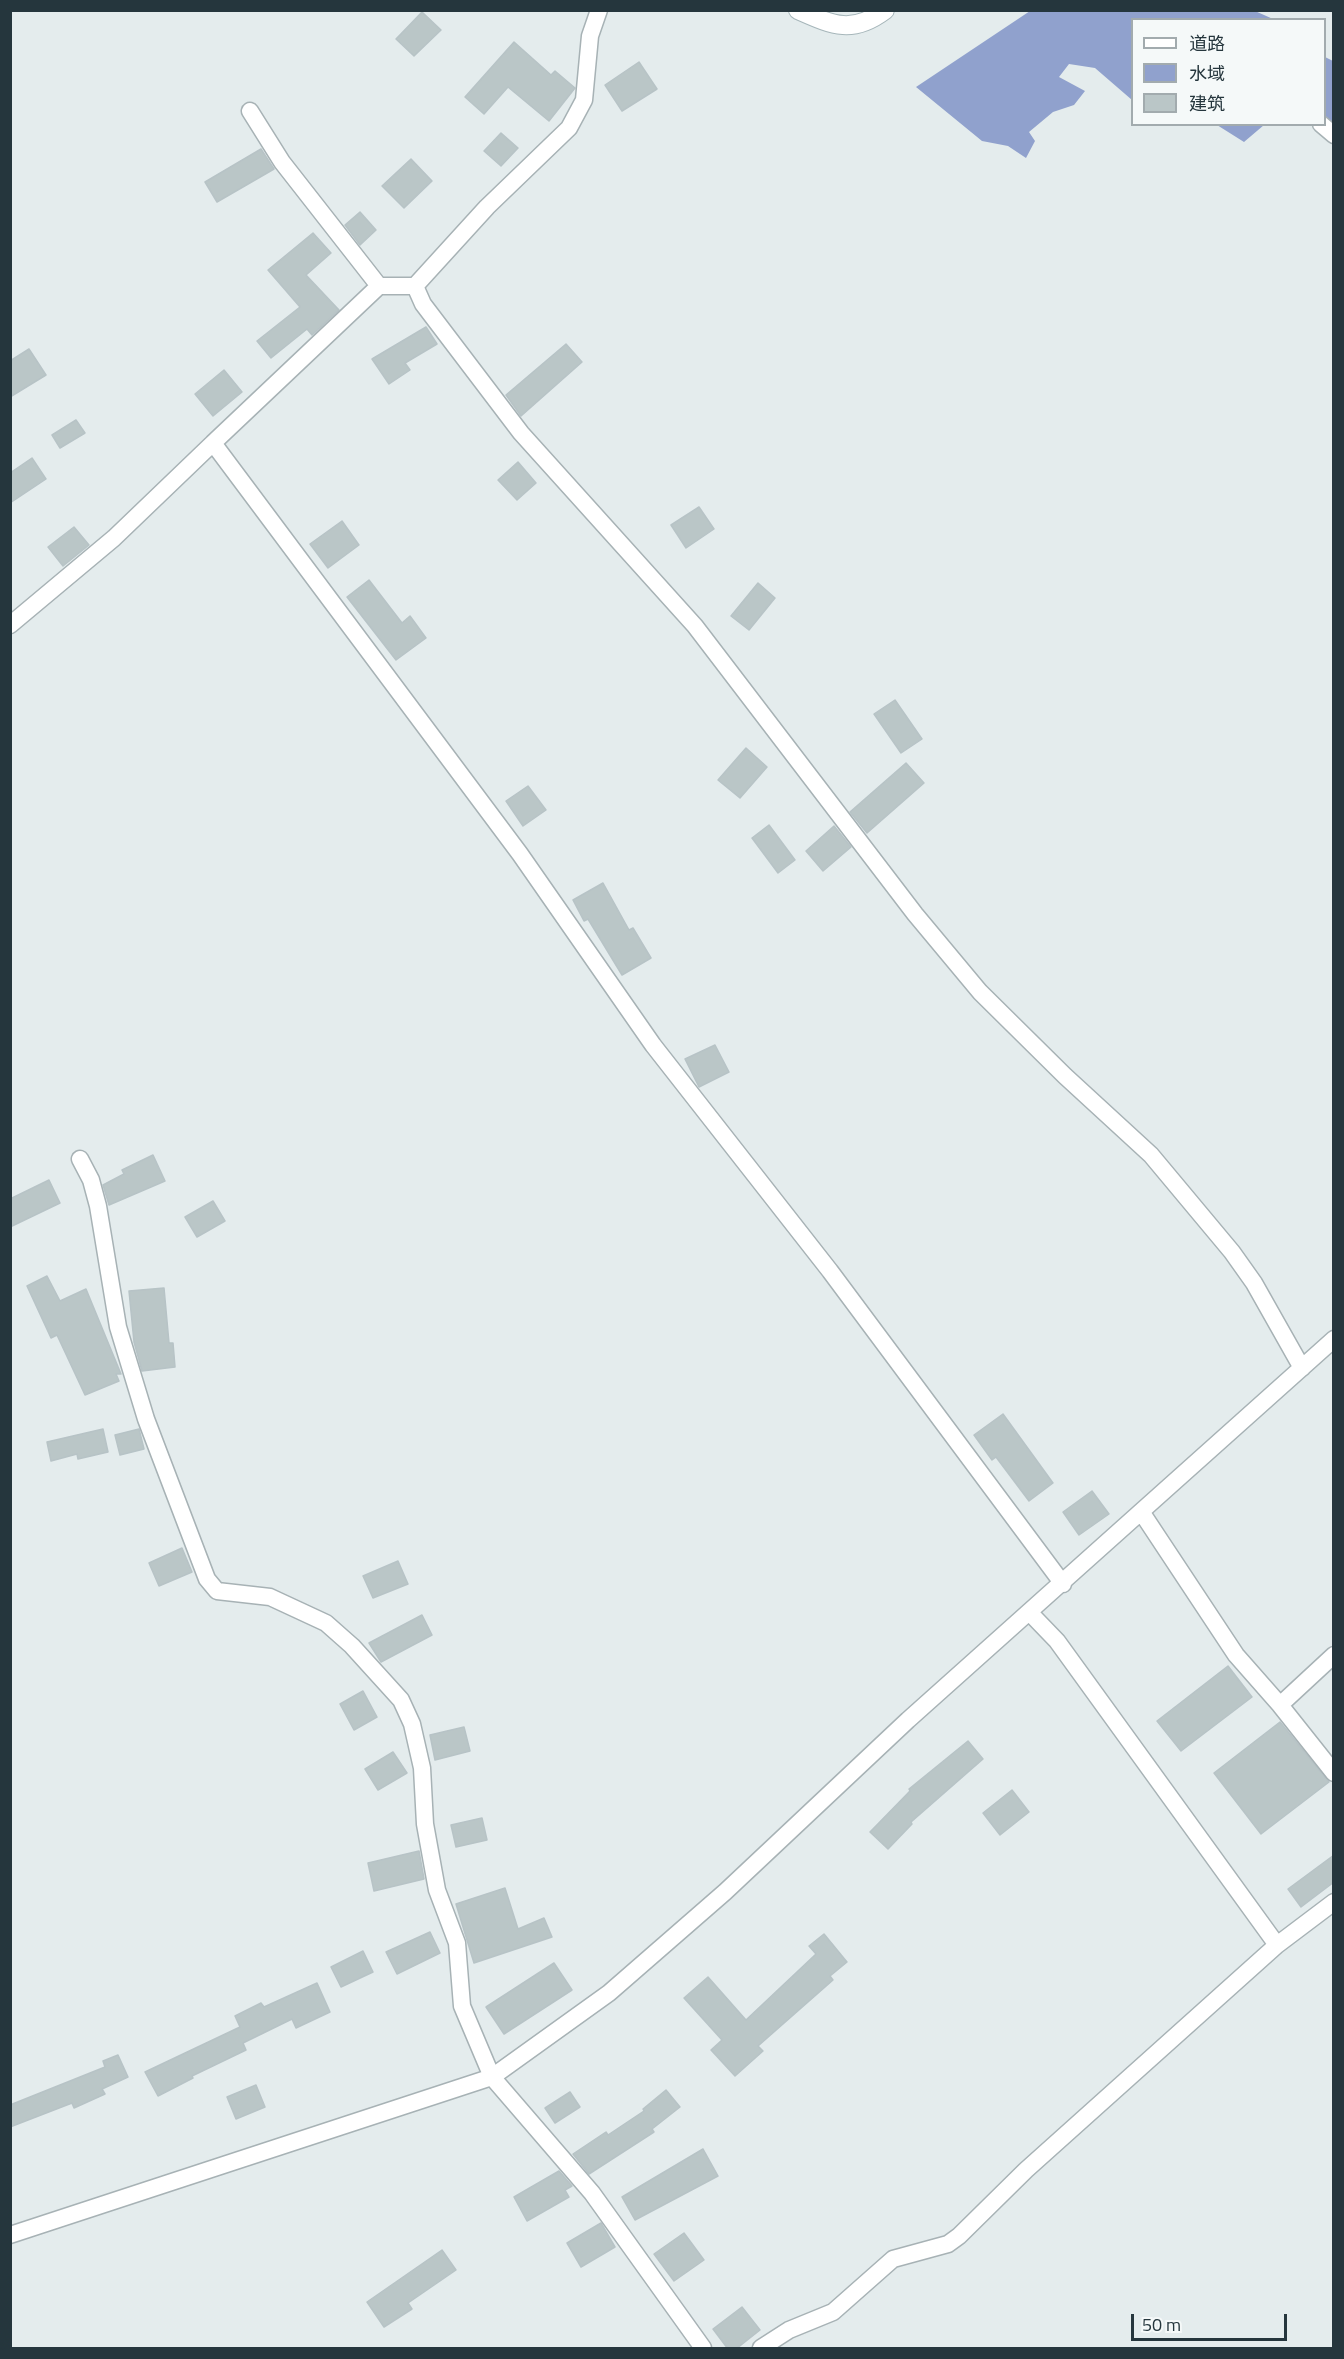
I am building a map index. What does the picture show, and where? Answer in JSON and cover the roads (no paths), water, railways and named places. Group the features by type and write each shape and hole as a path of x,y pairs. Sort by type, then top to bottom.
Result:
{"street":[{"path":"10,625 114,538 379,286 416,286 487,207 569,128 584,100 590,36 599,10"},
{"path":"798,10 837,27 874,19 885,10"},
{"path":"250,111 287,170 379,286"},
{"path":"416,286 423,304 521,433 695,626 773,725 915,914 980,992 1150,1155 1232,1252 1254,1283 1302,1368"},
{"path":"213,443 499,825 653,1045 844,1289 1063,1584"},
{"path":"80,1159 91,1180 98,1206 118,1327 140,1399 207,1579 217,1591 270,1597 326,1623 352,1646 401,1700 412,1724 422,1768 424,1824 437,1890 457,1942 462,2006 492,2077 592,2193 703,2349"},
{"path":"10,2235 492,2077 609,1993 725,1892 908,1720 1063,1584 1334,1339"},
{"path":"1142,1513 1236,1655 1280,1705 1334,1773"},
{"path":"1030,1613 1057,1641 1277,1945"},
{"path":"1280,1705 1334,1655"},
{"path":"761,2349 789,2330 833,2312 893,2259 948,2244 959,2236 1026,2170 1277,1945 1334,1902"}],"water":[{"path":"1030,11 1255,11 1271,18 1131,18 1131,99 1095,68 1069,64 1059,77 1085,91 1074,105 1053,112 1029,132 1035,141 1026,158 1008,146 982,141 916,87"},
{"path":"1326,58 1333,61 1333,124 1326,119"},
{"path":"1219,126 1263,126 1244,142"}]}
